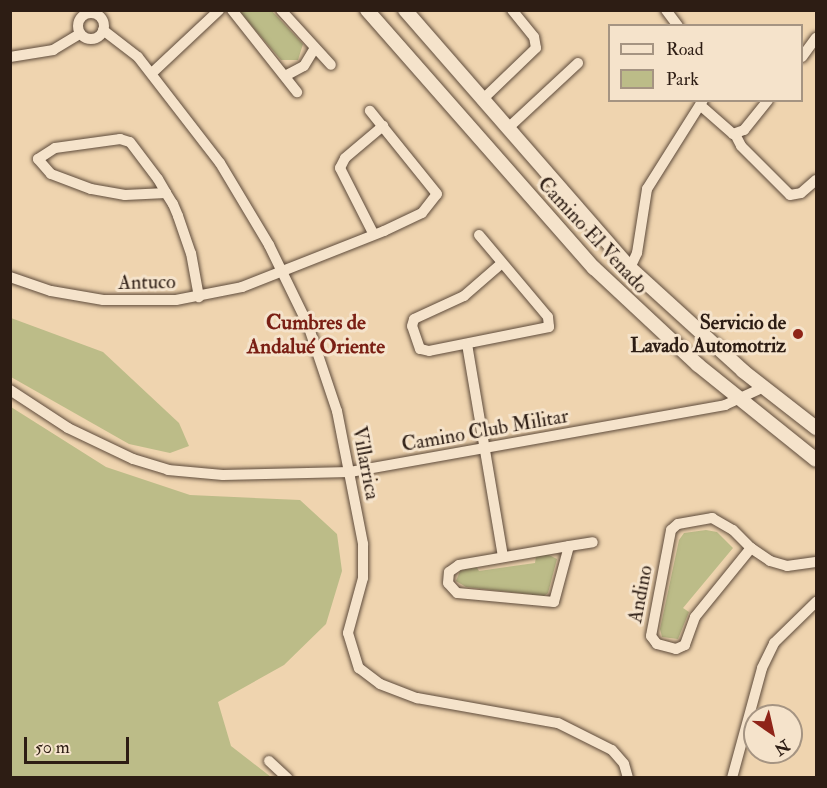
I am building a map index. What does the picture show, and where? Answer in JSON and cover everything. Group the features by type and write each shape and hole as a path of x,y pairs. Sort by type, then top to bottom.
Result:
{"street":[{"path":"152,72 219,10"},
{"path":"232,10 297,92"},
{"path":"281,10 331,65"},
{"name":"Camino El Venado","path":"367,10 594,268 740,400 816,460"},
{"name":"Camino El Venado","path":"405,10 630,268 764,387 816,428"},
{"path":"482,100 536,48 534,37 512,10"},
{"path":"666,10 676,24"},
{"name":"Villarrica","path":"81,34 78,22 91,12 101,18 103,30 124,42 152,72 220,163 283,271 328,381 350,472 364,570 348,639 355,662 365,675 417,698 558,723 612,750 628,777"},
{"path":"10,57 53,50 81,34 91,39 103,30"},
{"path":"803,54 816,38"},
{"path":"285,76 304,66 315,48"},
{"path":"507,129 578,63"},
{"path":"735,134 744,130 766,102"},
{"path":"630,268 636,253 647,189 702,103 735,134 741,146 790,195 801,193 816,180"},
{"path":"370,111 383,126 345,158 340,168 373,233"},
{"name":"Antuco","path":"10,277 51,291 103,300 152,302 199,297 283,271 422,213 437,194 383,126"},
{"path":"166,193 124,195 91,189 51,174 38,159 55,148 125,140 166,193 186,236 199,297"},
{"path":"479,235 502,263 550,325 544,330 422,351 412,323 419,315 464,296 502,263"},
{"path":"467,344 503,557"},
{"name":"Camino Club Militar","path":"10,390 98,444 168,470 223,475 350,472 740,400 764,387"},
{"name":"Andino","path":"751,548 695,617 685,645 676,649 652,641 673,528 717,519 770,561 787,566 816,562"},
{"path":"569,546 554,602 457,593 449,586 449,572 456,567 503,557 569,546 593,542"},
{"path":"732,777 762,668 774,643 816,602"},
{"path":"269,761 287,777"}],"green space":[{"path":"239,11 272,11 303,44 298,60 281,60"},
{"path":"11,318 103,352 179,423 189,446 170,453 129,444 11,377"},
{"path":"11,407 106,467 190,495 300,500 337,534 342,571 326,624 284,665 218,702 231,746 271,777 11,777"},
{"path":"706,530 717,532 733,548 683,608 689,612 678,639 662,637 660,629 679,540 684,533"},
{"path":"547,554 557,559 548,593 544,596 466,587 456,581 460,571 476,566 479,571 535,563 536,556"}],"place":[{"name":"Servicio de Lavado Automotriz","path":"798,334"}],"district":[{"name":"Cumbres de Andalué Oriente","path":"316,335"}]}
